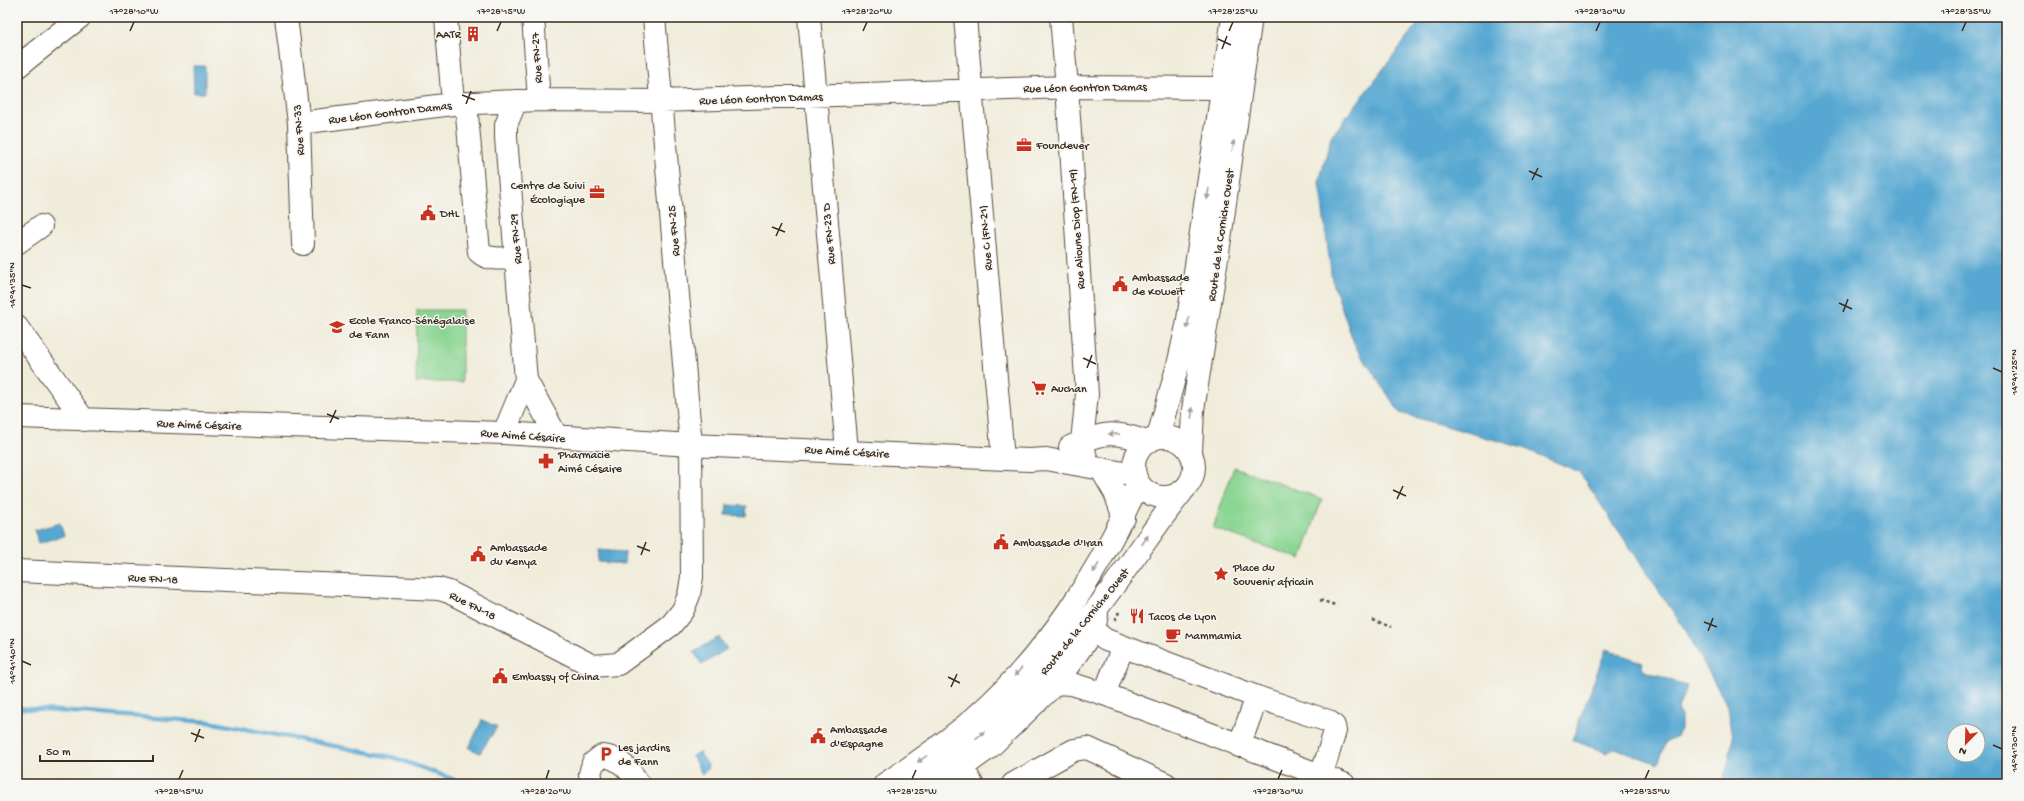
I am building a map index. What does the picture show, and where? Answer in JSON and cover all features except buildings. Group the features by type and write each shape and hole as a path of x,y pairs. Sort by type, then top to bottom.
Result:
{"main road":[{"path":"17,67 80,17"},
{"name":"Rue FN-33","path":"286,17 299,124 303,244"},
{"path":"446,17 460,104 479,252 483,256 492,258 516,258"},
{"name":"Rue FN-27","path":"533,17 539,100"},
{"name":"Rue FN-25","path":"654,17 691,444"},
{"name":"Rue FN-23 D","path":"809,17 847,451"},
{"name":"Rue C (FN-21)","path":"965,17 1003,459"},
{"name":"Rue Alioune Diop (FN-19)","path":"1061,17 1087,394 1082,441 1095,467 1115,493 1124,518"},
{"name":"Route de la Corniche Ouest","path":"1152,439 1179,361 1187,326 1224,88 1233,17"},
{"name":"Route de la Corniche Ouest","path":"1190,452 1193,410 1220,239 1251,17"},
{"name":"Rue Léon Gontron Damas","path":"299,124 460,104 539,100 661,101 972,89 1067,87 1224,88"},
{"name":"Rue FN-29","path":"516,101 506,125 526,380"},
{"path":"17,244 41,226"},
{"path":"17,327 84,420"},
{"path":"504,433 526,380"},
{"path":"526,380 557,437"},
{"name":"Rue Aimé Césaire","path":"17,417 504,433 691,444 1003,459 1037,459 1095,467 1136,479"},
{"path":"1037,459 1100,434 1113,433 1152,439 1167,437 1177,440 1190,452 1194,469 1192,478 1182,492 1168,497 1154,496 1145,491 1136,479 1135,456 1140,448 1152,439"},
{"name":"Rue FN-18","path":"17,571 439,589 449,592 584,662 593,666 610,666 618,664 671,625 683,610 689,595 692,577 691,444"},
{"name":"Route de la Corniche Ouest","path":"885,784 940,746 973,718 1004,689 1048,638 1080,594 1124,518 1136,479"},
{"name":"Route de la Corniche Ouest","path":"916,784 948,762 1010,709 1097,615 1182,492"},
{"path":"1097,615 1096,633 1101,637 1123,647 1328,721 1334,726 1335,731 1321,777"},
{"path":"939,784 967,775 989,748 1056,683 1097,615"},
{"path":"1104,694 1123,647"},
{"path":"1056,683 1072,684 1104,694 1321,777 1344,784"},
{"path":"1239,746 1257,696"},
{"path":"1013,784 1074,750 1087,748 1166,784"},
{"path":"593,784 590,774 593,763 602,756 612,756 621,762 639,784"}],"path":[{"path":"1320,600 1335,606"},
{"path":"1373,620 1390,627"}],"green space":[{"path":"417,310 462,310 462,382 416,382"},
{"path":"1234,467 1322,499 1301,559 1213,528"}],"water":[{"path":"1423,17 2007,17 2007,784 1721,784 1728,765 1733,737 1728,707 1686,631 1579,472 1523,448 1400,413 1355,346 1332,280 1319,182 1331,137"},
{"path":"193,66 205,66 205,93 194,93"},
{"path":"727,505 747,506 746,516 726,515"},
{"path":"60,523 64,536 39,543 35,530"},
{"path":"599,550 625,552 624,564 598,562"},
{"path":"719,637 727,649 702,665 694,652"},
{"path":"1606,649 1641,662 1643,670 1687,686 1678,709 1681,715 1681,729 1678,735 1666,742 1658,764 1615,748 1607,753 1572,740"},
{"path":"482,720 497,727 480,753 469,748"},
{"path":"699,752 708,765 707,770 702,774 692,756"}],"waterway":[{"path":"17,708 209,722 392,757 466,784"}],"place":[{"name":"AATR","path":"473,34"},
{"name":"Foundever","path":"1024,145"},
{"name":"Centre de Suivi Écologique","path":"597,192"},
{"name":"DHL","path":"428,213"},
{"name":"Ambassade de Koweït","path":"1120,284"},
{"name":"Ecole Franco-Sénégalaise de Fann","path":"337,327"},
{"name":"Auchan","path":"1039,388"},
{"name":"Pharmacie Aimé Césaire","path":"546,461"},
{"name":"Ambassade d'Iran","path":"1001,542"},
{"name":"Ambassade du Kenya","path":"478,554"},
{"name":"Place du Souvenir africain","path":"1221,574"},
{"name":"Tacos de Lyon","path":"1137,616"},
{"name":"Mammamia","path":"1173,635"},
{"name":"Embassy of China","path":"500,676"},
{"name":"Ambassade d'Espagne","path":"818,736"},
{"name":"Les jardins de Fann","path":"606,754"}]}
